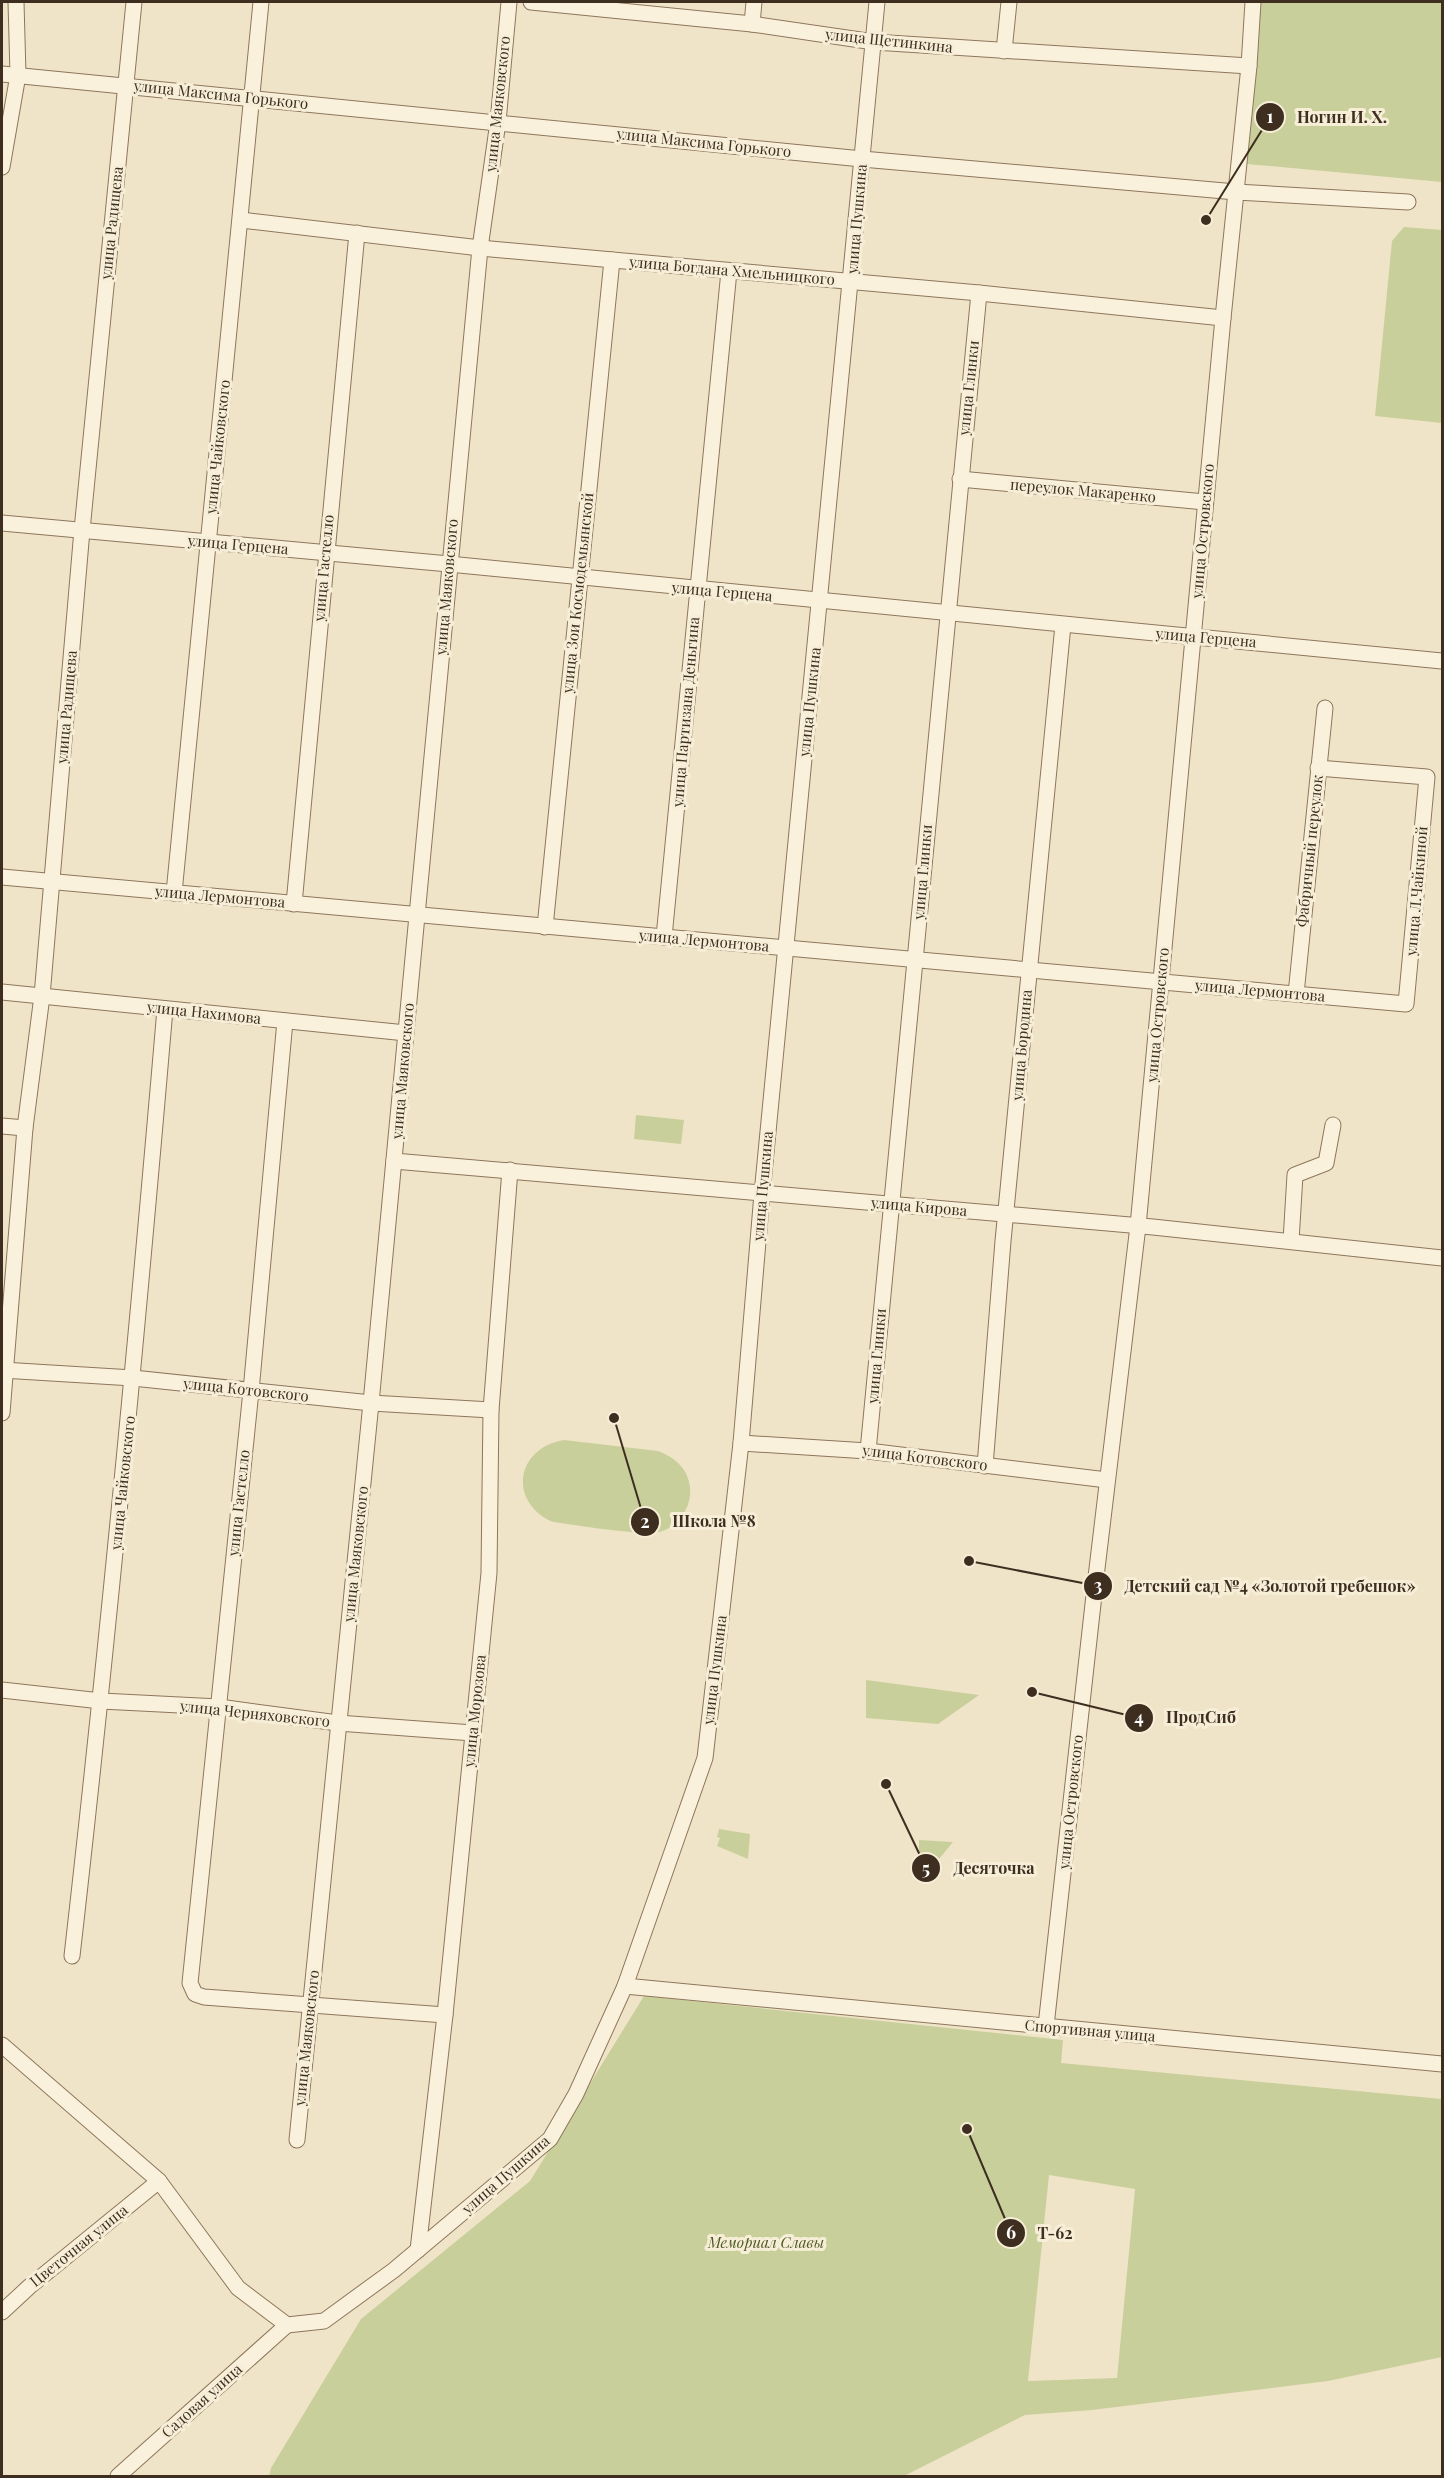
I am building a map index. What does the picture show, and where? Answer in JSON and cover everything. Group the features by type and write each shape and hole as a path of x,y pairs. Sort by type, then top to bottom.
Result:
{"street":[{"path":"2,167 18,75 16,2"},
{"name":"улица Радищева","path":"2,1413 8,1247 42,996 82,530 134,2"},
{"name":"улица Чайковского","path":"174,893 261,2"},
{"name":"улица Маяковского","path":"297,2140 371,1403 480,248 498,122 509,2"},
{"name":"улица Щетинкина","path":"531,2 635,7 874,42 1249,66"},
{"path":"752,24 754,2"},
{"name":"улица Пушкина","path":"287,2325 324,2321 394,2270 550,2139 576,2094 625,1986 705,1758 741,1443 762,1194 852,282 877,2"},
{"path":"1004,51 1009,2"},
{"name":"улица Островского","path":"1046,2026 1138,1226 1205,502 1249,66 1253,2"},
{"name":"улица Максима Горького","path":"2,74 862,159 1236,192 1408,202"},
{"name":"улица Богдана Хмельницкого","path":"241,220 480,248 979,292 1223,318"},
{"name":"улица Гастелло","path":"294,904 357,233"},
{"name":"улица Зои Космодемьянской","path":"545,927 612,260"},
{"name":"улица Партизана Деньгина","path":"664,937 729,271"},
{"name":"улица Глинки","path":"868,1451 979,292"},
{"name":"переулок Макаренко","path":"960,479 1205,502"},
{"name":"улица Герцена","path":"2,523 449,564 1443,662"},
{"name":"улица Бородина","path":"985,1466 1005,1215 1063,625"},
{"name":"Фабричный переулок","path":"1296,994 1325,708"},
{"name":"улица Л.Чайкиной","path":"1318,768 1427,777 1406,1004"},
{"name":"улица Лермонтова","path":"2,878 1406,1004"},
{"name":"улица Нахимова","path":"2,993 406,1033"},
{"name":"улица Чайковского","path":"72,1956 101,1701 133,1378 165,1009"},
{"name":"улица Гастелло","path":"285,1021 190,1983 195,1994 204,1997 310,2004"},
{"path":"2,1125 25,1128"},
{"path":"1291,1241 1295,1175 1326,1163 1334,1125"},
{"name":"улица Кирова","path":"394,1161 1138,1226 1443,1258"},
{"name":"улица Морозова","path":"417,2250 445,2015 489,1573 491,1410 510,1170"},
{"name":"улица Котовского","path":"4,1370 133,1378 371,1403 491,1410"},
{"name":"улица Котовского","path":"741,1443 868,1451 1107,1480"},
{"name":"улица Черняховского","path":"2,1690 101,1701 219,1707 338,1723 473,1733"},
{"name":"Спортивная улица","path":"625,1986 1443,2064"},
{"path":"310,2004 445,2015"},
{"path":"3,2049 159,2181 238,2288 287,2325"},
{"name":"Цветочная улица","path":"2,2312 30,2286 159,2181"},
{"name":"Садовая улица","path":"118,2476 287,2325"}],"green space":[{"path":"1261,2 1442,2 1442,182 1247,164"},
{"path":"1404,227 1442,230 1442,423 1375,416 1392,241"},
{"path":"636,1115 684,1120 681,1144 634,1139"},
{"path":"564,1440 658,1451 669,1456 679,1464 689,1480 690,1494 684,1513 675,1524 663,1531 641,1533 553,1522 539,1513 529,1502 524,1490 523,1477 527,1464 535,1454 548,1445"},
{"path":"866,1680 979,1695 938,1724 866,1718"},
{"path":"719,1829 750,1834 748,1859 717,1846 720,1838 717,1837"},
{"path":"919,1840 953,1842 925,1876 919,1865"},
{"name":"Мемориал Славы","path":"644,1996 1063,2040 1061,2063 1442,2099 1442,2357 1328,2381 1092,2410 1025,2415 904,2476 269,2476 271,2468 361,2319 530,2181","holes":["1049,2175 1135,2189 1117,2378 1028,2381"]}],"place":[{"name":"Ногин И. Х.","path":"1206,220"},
{"name":"Школа №8","path":"614,1418"},
{"name":"Детский сад №4 «Золотой гребешок»","path":"969,1561"},
{"name":"ПродСиб","path":"1032,1692"},
{"name":"Десяточка","path":"886,1784"},
{"name":"Т-62","path":"967,2129"}]}
